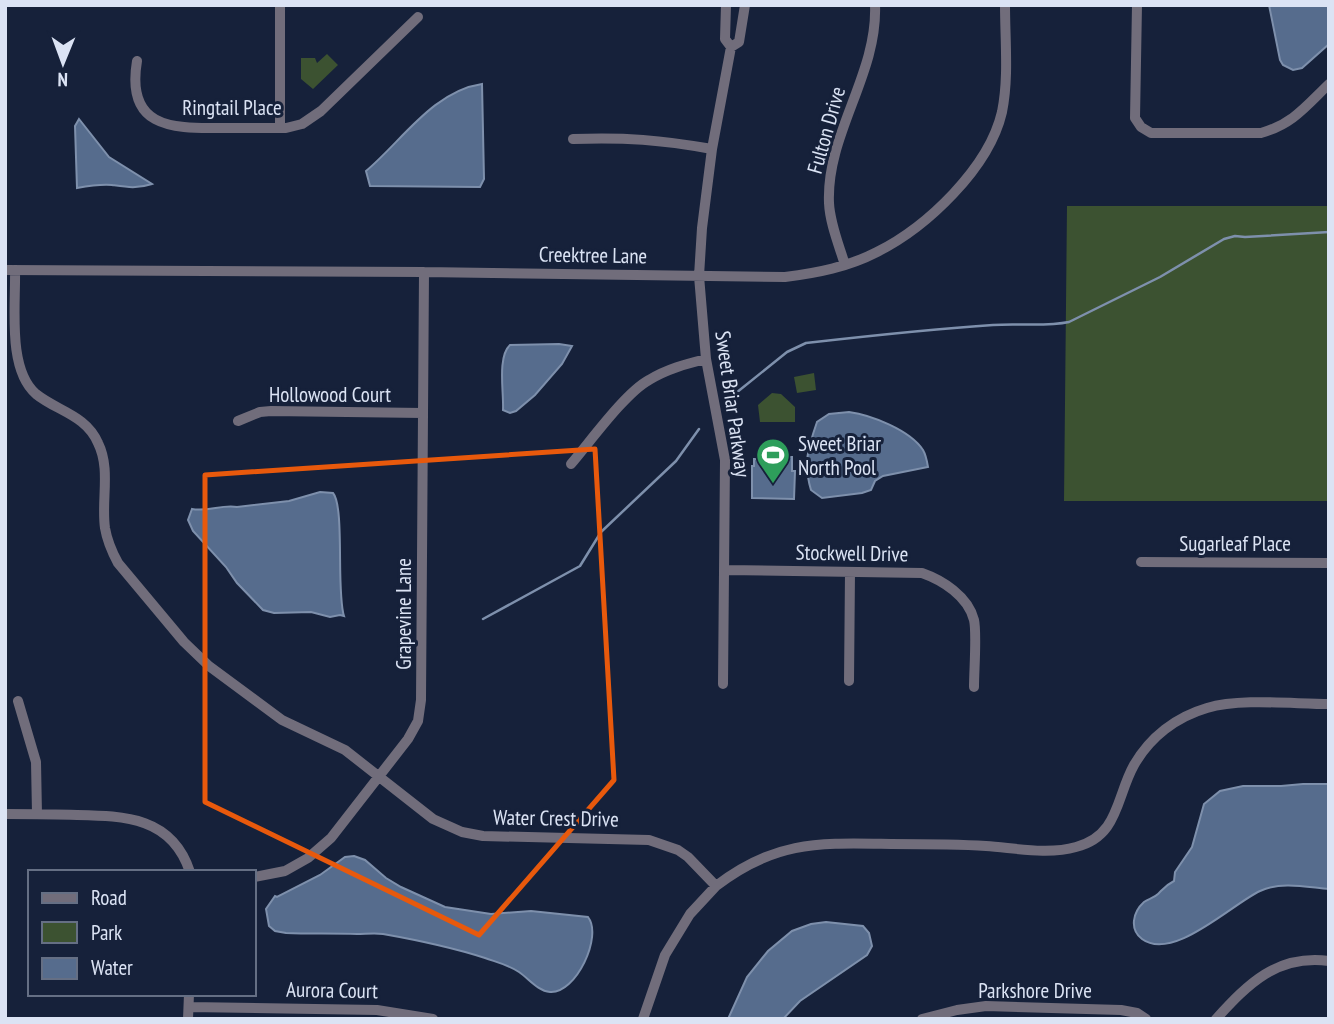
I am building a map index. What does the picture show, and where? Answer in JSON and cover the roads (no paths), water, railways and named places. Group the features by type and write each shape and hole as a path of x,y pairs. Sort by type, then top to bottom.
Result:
{"street":[{"path":"280,5 280,128"},
{"name":"Sweet Briar Parkway","path":"726,5 725,39 731,47"},
{"name":"Sweet Briar Parkway","path":"723,684 725,460 723,438 706,359 699,276 712,149 731,47 738,42 745,5"},
{"name":"Fulton Drive","path":"845,265 831,219 830,185 836,153 871,48 876,22 875,5"},
{"name":"Creektree Lane","path":"10,270 699,276 785,276 822,272 876,253 908,234 960,187 981,162 993,140 1004,94 1005,5"},
{"path":"1137,5 1135,118 1141,127 1151,132 1261,133 1277,129 1291,121 1329,84"},
{"name":"Ringtail Place","path":"137,61 134,77 136,94 145,111 162,123 182,129 280,128 302,124 321,111 418,17"},
{"path":"573,139 626,137 712,149"},
{"name":"Water Crest Drive","path":"10,270 16,351 23,376 36,393 81,419 98,442 105,471 105,528 111,551 184,642 209,666 282,720 345,750 433,819 462,832 483,836 649,840 688,857 716,886"},
{"name":"Grapevine Lane","path":"256,877 285,871 308,858 331,838 380,776 418,721 421,700 424,272"},
{"path":"571,464 646,381 672,368 706,359"},
{"name":"Hollowood Court","path":"238,421 260,412 271,411 423,414"},
{"name":"Sugarleaf Place","path":"1141,562 1329,563"},
{"name":"Stockwell Drive","path":"725,570 922,573 940,580 960,596 974,619 974,687"},
{"path":"849,681 850,572"},
{"path":"18,701 36,761 37,814"},
{"path":"643,1019 665,955 690,914 716,886 766,856 812,844 921,844 1056,850 1079,847 1093,840 1111,823 1137,761 1157,736 1176,722 1223,704 1329,704"},
{"path":"5,814 124,816 154,826 176,847 189,870"},
{"path":"1216,1019 1243,989 1267,972 1293,962 1329,961"},
{"name":"Parkshore Drive","path":"922,1019 986,1006 1121,1010 1137,1013 1146,1019"},
{"name":"Aurora Court","path":"188,1013 377,1010 433,1019"}],"water":[{"path":"1269,5 1329,5 1329,44 1302,68 1293,70 1283,65"},
{"path":"482,84 484,179 480,187 370,186 366,171 419,119 448,96"},
{"path":"79,119 109,157 152,184 136,187 103,185 77,188 75,126"},
{"path":"510,345 572,346 562,364 535,395 516,411 510,413 503,410 502,366"},
{"path":"849,412 879,420 909,436 923,450 928,467 883,476 875,481 871,490 862,493 822,498 811,490 809,480 807,463 811,440 817,422 829,414"},
{"name":"Sweet Briar North Pool","path":"792,457 792,471 795,471 794,499 752,498 754,459"},
{"path":"320,492 333,493 337,501 344,616 330,617 311,612 274,613 263,610 193,531 188,520 192,509 289,501"},
{"path":"1329,784 1329,889 1294,886 1268,888 1186,937 1170,943 1155,944 1138,935 1134,926 1137,911 1144,902 1174,881 1175,872 1192,847 1204,804 1220,791 1243,786"},
{"path":"354,856 365,860 401,887 445,907 491,914 531,911 588,917 592,926 592,937 584,962 569,984 550,992 507,966 434,944 380,934 286,933 275,931 269,926 266,909 275,896 320,875 345,857"},
{"path":"826,922 863,926 869,933 872,946 867,955 800,1001 783,1019 728,1019 747,977 768,951 792,931"}],"waterway":[{"path":"736,393 787,352 806,343 970,327 1069,322 1160,277 1224,239 1235,236 1329,232"},
{"path":"483,619 580,566 601,532 676,461 699,429"}],"place":[{"name":"Sweet Briar North Pool","path":"773,485"}]}
